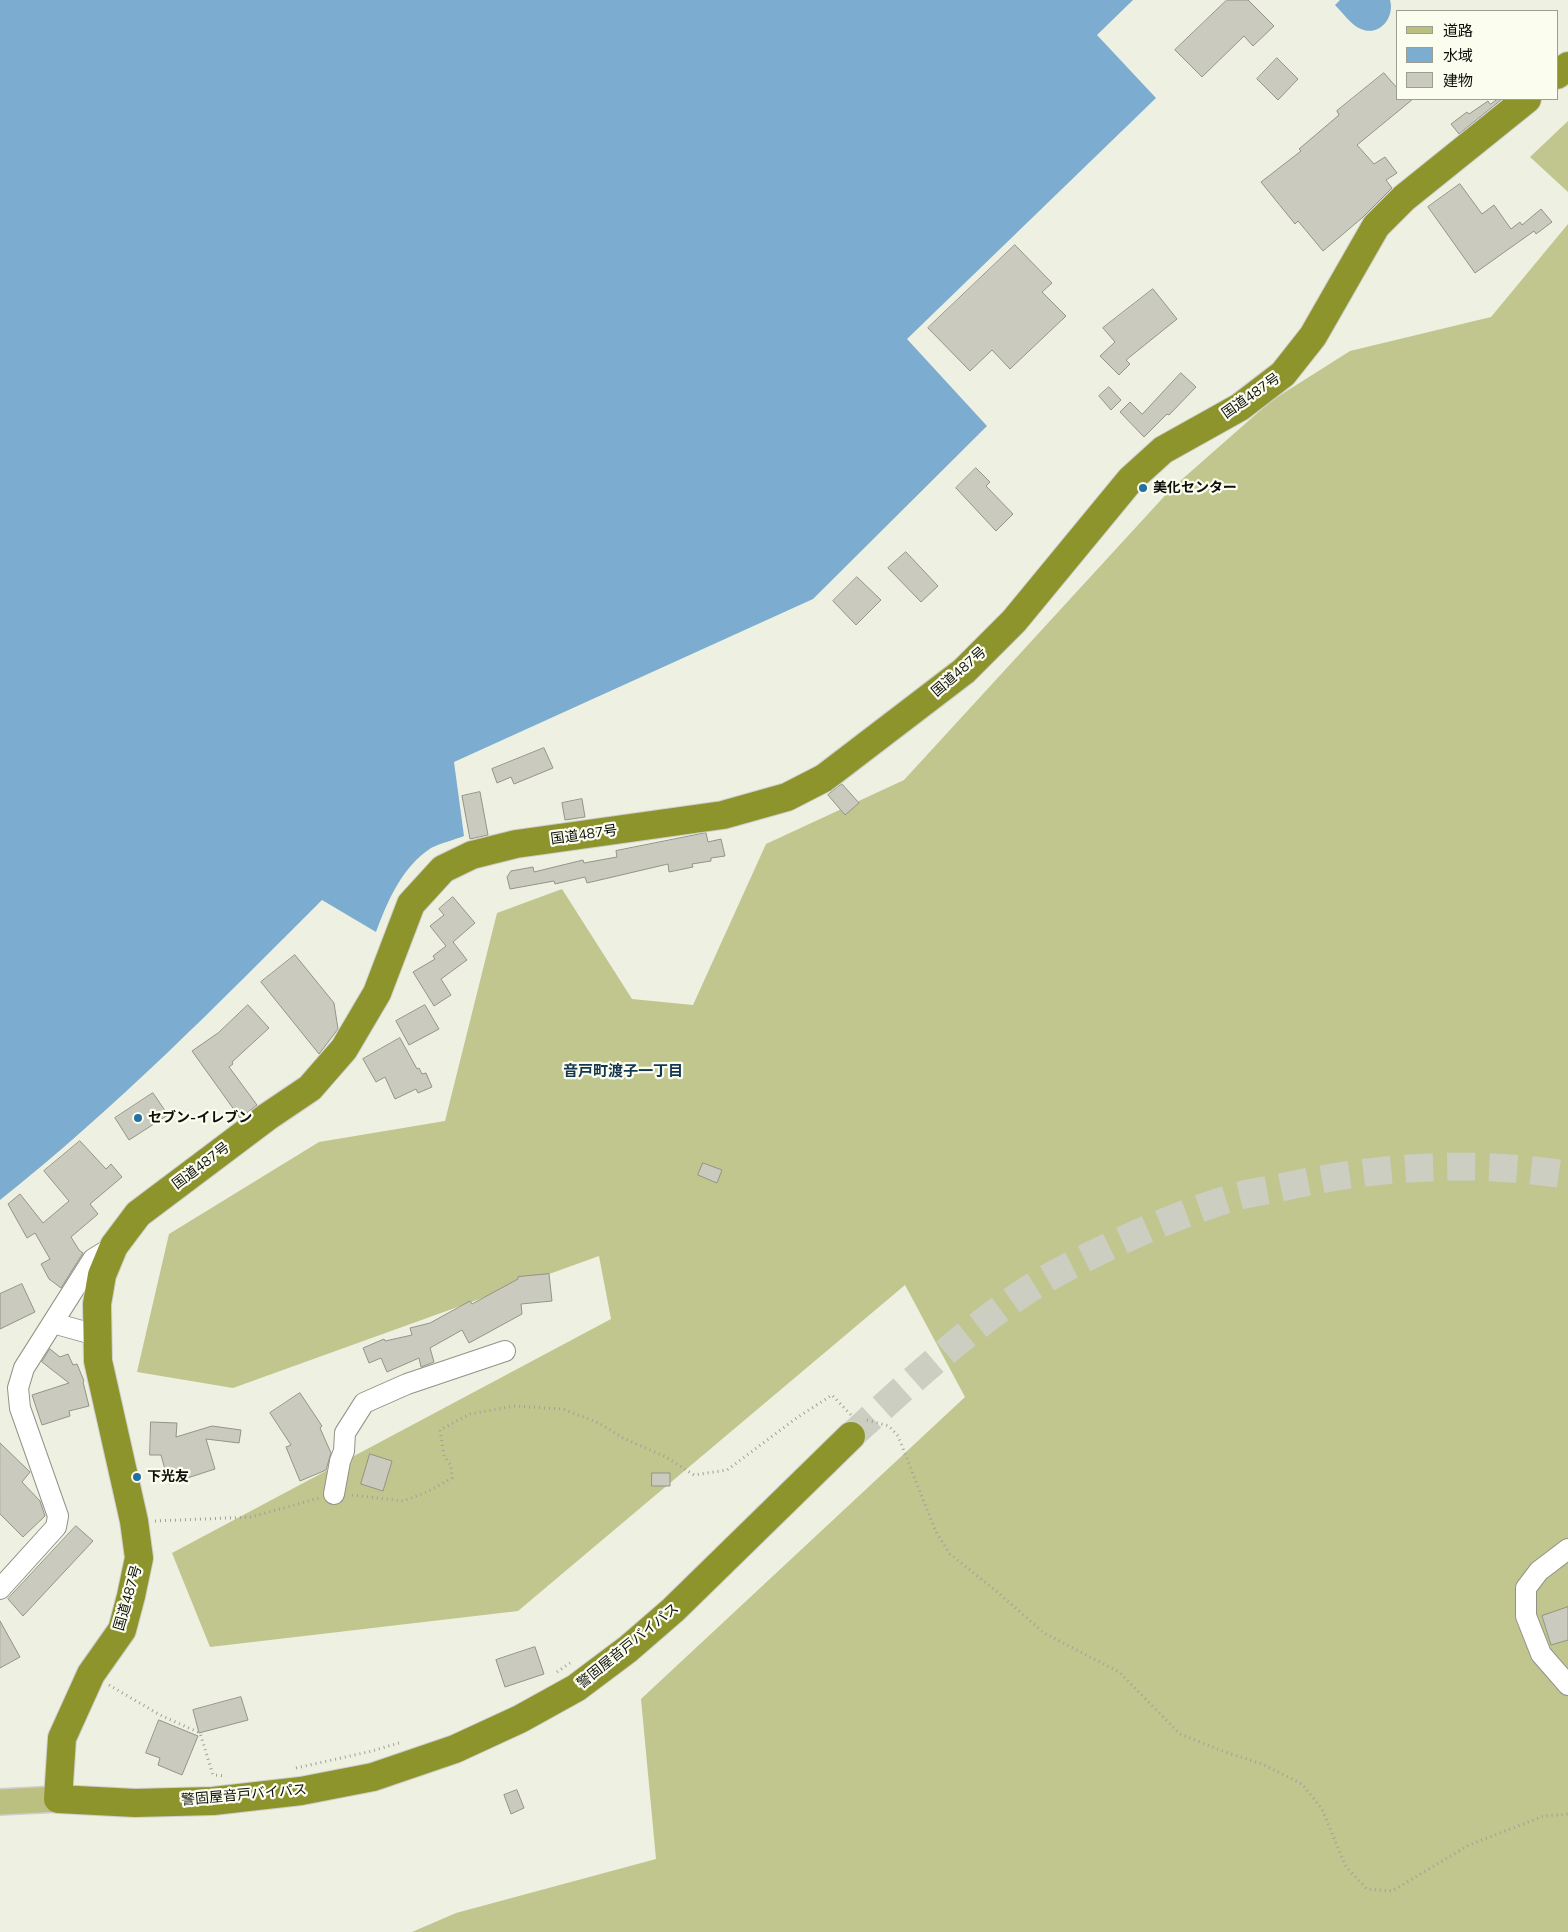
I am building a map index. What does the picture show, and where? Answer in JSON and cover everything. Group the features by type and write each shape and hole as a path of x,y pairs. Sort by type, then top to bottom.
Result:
{"highway":[{"path":"1558,74 1568,66"},
{"name":"国道487号","path":"58,1799 62,1738 91,1674 122,1630 139,1558 134,1521 98,1361 96,1335 97,1304 102,1275 114,1246 138,1214 310,1088 344,1049 377,993 411,904 444,869 472,855 516,844 723,815 787,797 824,778 964,671 1014,621 1131,479 1163,450 1240,407 1283,374 1313,336 1376,226 1404,198 1526,100"},
{"name":"警固屋音戸バイパス","path":"58,1799 135,1802 213,1801 301,1791 372,1777 455,1749 504,1727 576,1688 628,1649 673,1610 854,1423"}],"main road":[{"path":"0,1802 58,1799"}],"street":[{"path":"0,1589 56,1527 58,1516 20,1408 18,1388 24,1368 93,1259 114,1246"},
{"path":"52,1323 96,1335"},
{"path":"334,1494 340,1461 344,1451 345,1433 364,1403 407,1384 505,1351"},
{"path":"1568,1549 1539,1571 1526,1588 1526,1616 1541,1654 1568,1685"}],"path":[{"path":"134,1521 251,1517 334,1494 371,1496 404,1501 427,1492 452,1478 451,1466 444,1456 440,1430 470,1414 514,1406 562,1409 599,1422 622,1438 666,1457 694,1475 727,1470 798,1417 832,1395 854,1423 889,1426 898,1436 936,1532 950,1554 1044,1633 1119,1672 1180,1734 1262,1764 1302,1784 1322,1809 1346,1867 1366,1889 1392,1891 1469,1846 1544,1816 1568,1814"},
{"path":"556,1672 571,1662"},
{"path":"91,1674 160,1715 200,1732 213,1775 231,1776"},
{"path":"295,1768 368,1752 402,1742"}],"green space":[{"path":"1568,121 1568,192 1530,157"},
{"path":"1568,224 1568,1932 412,1932 456,1913 656,1859 641,1699 965,1397 905,1285 518,1611 210,1647 172,1553 611,1319 599,1256 233,1388 137,1372 169,1234 319,1142 445,1121 497,913 562,889 632,999 693,1005 766,844 904,780 1171,489 1271,401 1350,351 1491,317"}],"water":[{"path":"0,0 1133,0 1097,35 1156,98 907,339 987,426 813,599 454,762 464,836 431,848 412,865 404,874 391,896 376,932 322,900 205,1017 125,1093 0,1200"},
{"path":"1340,0 1390,0 1390,13 1388,19 1380,28 1368,31 1350,22 1335,5"}],"building":[{"path":"1227,0 1248,0 1274,26 1253,46 1244,36 1202,77 1175,50"},
{"path":"1277,58 1298,79 1278,100 1257,79"},
{"path":"1384,73 1396,87 1396,100 1412,100 1357,145 1374,164 1385,157 1397,173 1386,180 1392,188 1362,218 1323,251 1298,221 1295,224 1261,182 1301,151 1299,149 1339,115 1337,111"},
{"path":"1496,100 1501,100 1459,134 1451,124 1467,112 1469,114 1488,101 1490,104"},
{"path":"1460,184 1482,214 1494,205 1511,229 1520,222 1522,225 1541,209 1552,222 1536,234 1534,231 1475,273 1428,207"},
{"path":"1015,245 1052,283 1042,292 1066,316 1010,369 992,350 970,371 928,328"},
{"path":"1153,289 1177,319 1126,360 1130,364 1119,375 1100,356 1115,342 1103,328"},
{"path":"1181,373 1196,387 1144,437 1120,412 1130,402 1142,414"},
{"path":"1109,387 1121,400 1111,410 1099,396"},
{"path":"976,468 990,482 986,486 1013,514 996,531 956,488"},
{"path":"906,552 938,586 921,602 888,568"},
{"path":"857,577 881,600 856,625 833,601"},
{"path":"544,748 553,768 514,784 511,777 497,783 492,769"},
{"path":"842,784 859,803 845,815 828,795"},
{"path":"480,792 488,835 470,839 462,796"},
{"path":"582,799 585,817 565,820 562,803"},
{"path":"706,833 708,842 721,839 725,856 711,858 711,861 692,864 693,867 669,872 668,864 587,883 585,877 555,884 554,881 510,889 507,877 511,871 533,867 534,872 583,860 584,863 617,857 616,851"},
{"path":"453,897 475,923 453,942 467,960 441,979 451,995 434,1006 413,972 435,959 433,956 446,946 430,926 444,915 439,909"},
{"path":"295,955 334,1003 338,1029 319,1054 261,982"},
{"path":"248,1005 269,1028 229,1067 257,1105 240,1118 192,1051 218,1033"},
{"path":"425,1005 439,1029 409,1045 396,1021"},
{"path":"400,1038 417,1069 419,1068 422,1074 426,1073 432,1087 418,1093 416,1089 395,1099 385,1077 376,1082 363,1059"},
{"path":"153,1093 168,1115 129,1140 115,1118"},
{"path":"80,1141 106,1169 111,1164 122,1177 90,1204 98,1214 71,1237 83,1253 61,1288 49,1279 41,1264 50,1259 35,1233 27,1238 8,1204 20,1194 43,1223 69,1201 44,1171"},
{"path":"703,1163 722,1170 717,1183 698,1175"},
{"path":"549,1274 552,1301 521,1304 522,1314 469,1343 462,1330 430,1348 434,1362 421,1367 419,1358 387,1372 381,1358 369,1363 363,1348 384,1339 385,1341 412,1335 410,1328 430,1323 470,1301 472,1304 518,1279 518,1277"},
{"path":"22,1284 35,1312 0,1329 0,1294"},
{"path":"50,1349 60,1357 68,1354 73,1365 77,1364 84,1381 89,1406 69,1411 70,1416 42,1425 32,1395 69,1383 42,1362"},
{"path":"300,1393 322,1426 320,1428 331,1453 326,1470 300,1481 286,1447 291,1445 270,1413"},
{"path":"151,1422 177,1423 176,1437 212,1426 241,1430 239,1443 206,1439 215,1469 169,1484 161,1455 150,1455"},
{"path":"0,1443 30,1472 22,1482 40,1501 45,1516 23,1537 0,1514"},
{"path":"370,1454 392,1461 383,1491 361,1484"},
{"path":"652,1473 670,1473 670,1486 652,1486"},
{"path":"76,1526 93,1541 23,1616 8,1599"},
{"path":"1568,1607 1568,1640 1551,1645 1542,1616"},
{"path":"0,1621 20,1657 0,1668"},
{"path":"535,1647 544,1674 505,1687 496,1660"},
{"path":"241,1697 248,1720 199,1733 193,1710"},
{"path":"159,1720 198,1736 182,1775 158,1765 160,1758 146,1753"},
{"path":"517,1790 524,1808 511,1814 504,1795"}],"tunnel":[{"path":"851,1436 959,1341 1029,1289 1114,1244 1156,1225 1199,1209 1249,1194 1318,1180 1389,1170 1461,1167 1497,1168 1568,1175"}],"place":[{"name":"美化センター","path":"1143,488"},
{"name":"セブン-イレブン","path":"138,1118"},
{"name":"下光友","path":"137,1477"}],"district":[{"name":"音戸町渡子一丁目","path":"623,1071"}]}
